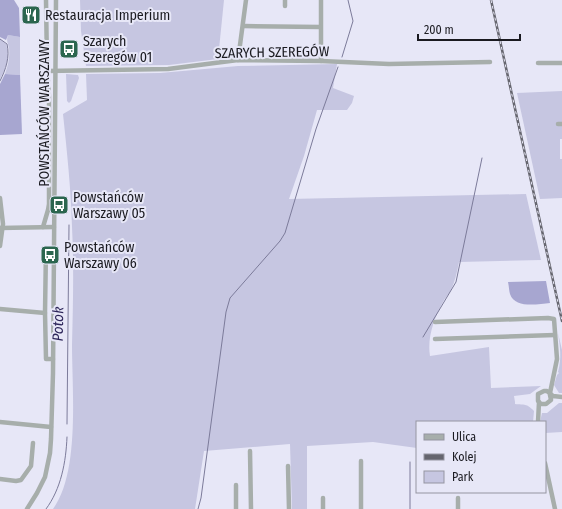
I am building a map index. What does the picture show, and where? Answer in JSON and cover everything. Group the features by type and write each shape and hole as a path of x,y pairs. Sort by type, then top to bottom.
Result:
{"street":[{"path":"43,227 49,204 50,97 47,71 46,0"},
{"name":"POWSTAŃCÓW WARSZAWY","path":"27,509 45,477 50,453 53,359 56,0"},
{"path":"238,60 244,26 246,0"},
{"path":"285,0 285,6"},
{"path":"321,0 321,61"},
{"path":"244,26 320,27"},
{"name":"SZARYCH SZEREGÓW","path":"47,71 168,69 238,60 389,64 490,62"},
{"path":"538,63 562,63"},
{"path":"0,198 0,246"},
{"path":"1,228 54,227"},
{"path":"46,248 44,313 46,359 53,359"},
{"path":"0,309 44,313"},
{"path":"435,322 554,319 557,359 552,379 550,401"},
{"path":"434,339 555,335"},
{"path":"538,421 539,402 537,396 539,393 544,391 552,379"},
{"path":"544,391 561,397"},
{"path":"538,421 544,405 561,397"},
{"path":"539,402 544,405"},
{"path":"0,422 51,428"},
{"path":"0,479 16,482 21,480 31,466 33,443"},
{"path":"250,451 250,509"},
{"path":"361,461 361,509"},
{"path":"288,466 289,509"},
{"path":"546,470 555,509"},
{"path":"236,486 236,509"},
{"path":"323,498 323,509"},
{"path":"458,498 458,509"}],"green space":[{"path":"80,0 224,0 218,59 169,65 86,66 81,31"},
{"path":"8,35 20,37 20,75 5,74 9,58 7,40"},
{"path":"0,39 6,44 8,53 6,67 0,79"},
{"path":"337,64 333,88 354,96 352,103 347,110 317,110 304,156 289,199 526,194 541,260 459,262 452,288 434,321 430,335 429,349 430,356 489,347 491,388 541,386 530,394 514,396 515,404 527,406 534,411 533,421 416,421 416,448 373,442 307,446 307,509 292,509 290,444 204,451 195,509 53,509 62,493 67,474 73,430 73,242 70,185 63,114 87,100 86,74 160,73 238,66"},
{"path":"66,74 78,75 79,78 69,103 67,101"},
{"path":"562,91 562,139 560,139 560,159 562,159 562,198 540,199 517,93"},
{"path":"558,333 562,350 562,393 559,393 554,385 559,373 560,362"},
{"path":"559,403 562,403 562,432 546,433 546,421 540,421 542,413 547,413"}],"shaded area":[{"path":"0,0 14,0 19,8 20,37 8,35 6,40 0,37"},
{"path":"5,74 20,75 22,134 0,135 0,84"},
{"path":"546,281 550,303 533,305 522,304 513,299 510,294 508,282"}],"waterway":[{"path":"342,57 353,21 348,0"},
{"path":"0,39 7,44 8,54 6,67 0,81"},
{"path":"198,509 201,498 226,312 230,298 280,241 285,233 316,129 338,67"},
{"path":"423,337 456,282 482,158"},
{"name":"Potok","path":"67,424 69,225"},
{"name":"Potok","path":"46,509 55,493 62,475 67,437"},
{"path":"410,462 410,509"}],"railway":[{"path":"491,0 562,321"}],"place":[{"name":"Restauracja Imperium","path":"31,15"},
{"name":"Szarych Szeregów 01","path":"69,49"},
{"name":"Powstańców Warszawy 05","path":"59,205"},
{"name":"Powstańców Warszawy 06","path":"50,255"}]}
